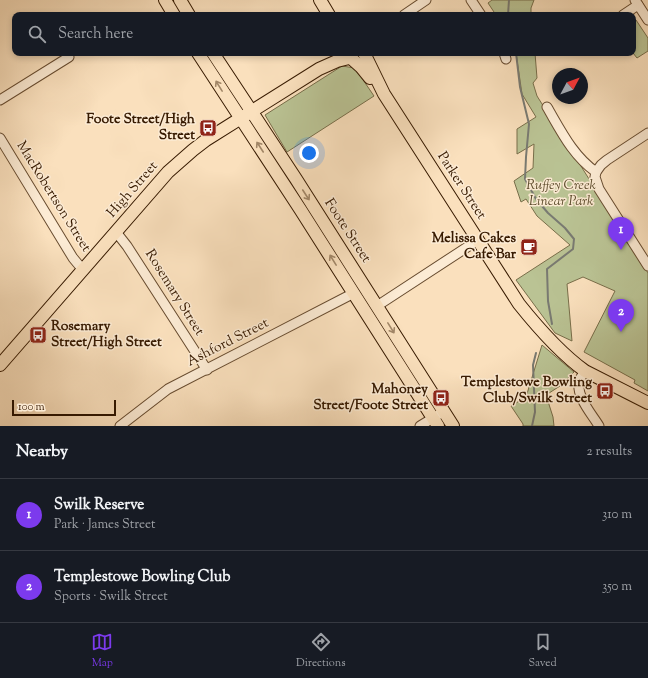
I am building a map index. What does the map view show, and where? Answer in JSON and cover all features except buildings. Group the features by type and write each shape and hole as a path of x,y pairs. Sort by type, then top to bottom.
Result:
{"main road":[{"path":"165,0 172,12"},
{"path":"180,0 187,12"},
{"path":"320,0 327,12"},
{"path":"328,0 334,12"},
{"name":"Foote Street","path":"200,56 354,293 435,422"},
{"name":"Foote Street","path":"216,56 453,426"},
{"name":"High Street","path":"320,69 334,56"},
{"name":"High Street","path":"0,365 168,172 181,160 206,140 320,69 348,57 359,58 361,56"},
{"name":"Parker Street","path":"365,56 384,94 519,304 538,328 585,371 648,403"},
{"name":"Parker Street","path":"348,57 362,67 384,94"}],"street":[{"path":"408,12 426,0"},
{"path":"471,0 479,12"},
{"path":"626,12 637,3 648,20"},
{"path":"0,100 69,57"},
{"path":"547,107 573,151 586,165 596,172"},
{"path":"648,133 601,165 596,172 595,177 599,189 648,266"},
{"name":"MacRobertson Street","path":"0,138 73,258 83,270"},
{"name":"Rosemary Street","path":"116,232 127,246 206,370"},
{"path":"377,306 478,240"},
{"name":"Ashford Street","path":"120,426 167,390 354,293"},
{"path":"585,371 579,380 579,390 582,399 599,426"},
{"path":"420,426 435,422 444,411"}],"green space":[{"path":"492,0 534,0 531,12 494,12 488,3"},
{"path":"636,20 648,38 648,51 637,58 635,56"},
{"name":"Ruffey Creek Linear Park","path":"516,56 535,56 537,78 533,83 537,96 648,273 648,391 634,383 635,380 584,352 615,291 583,277 567,284 572,341 555,333 516,280 570,245 537,216 526,199 521,202 514,181 533,168 534,144 517,154 517,129 536,117 522,94"},
{"path":"342,66 355,68 374,96 287,152 265,115"},
{"path":"542,345 574,372 560,386 546,395 553,417 554,426 523,426 511,406 526,397"}],"waterway":[{"path":"508,12 509,0"},
{"path":"516,56 520,87 529,124 525,179 536,199 574,239 573,249 547,269 548,301 552,324"},
{"path":"532,426 535,412 533,365 536,353"}],"place":[{"name":"Foote Street/High Street","path":"208,128"},
{"name":"Melissa Cakes Cafe Bar","path":"529,247"},
{"name":"Swilk Reserve","path":"621,250"},
{"name":"Templestowe Bowling Club","path":"621,332"},
{"name":"Rosemary Street/High Street","path":"38,335"},
{"name":"Templestowe Bowling Club/Swilk Street","path":"605,391"},
{"name":"Mahoney Street/Foote Street","path":"441,398"}]}
